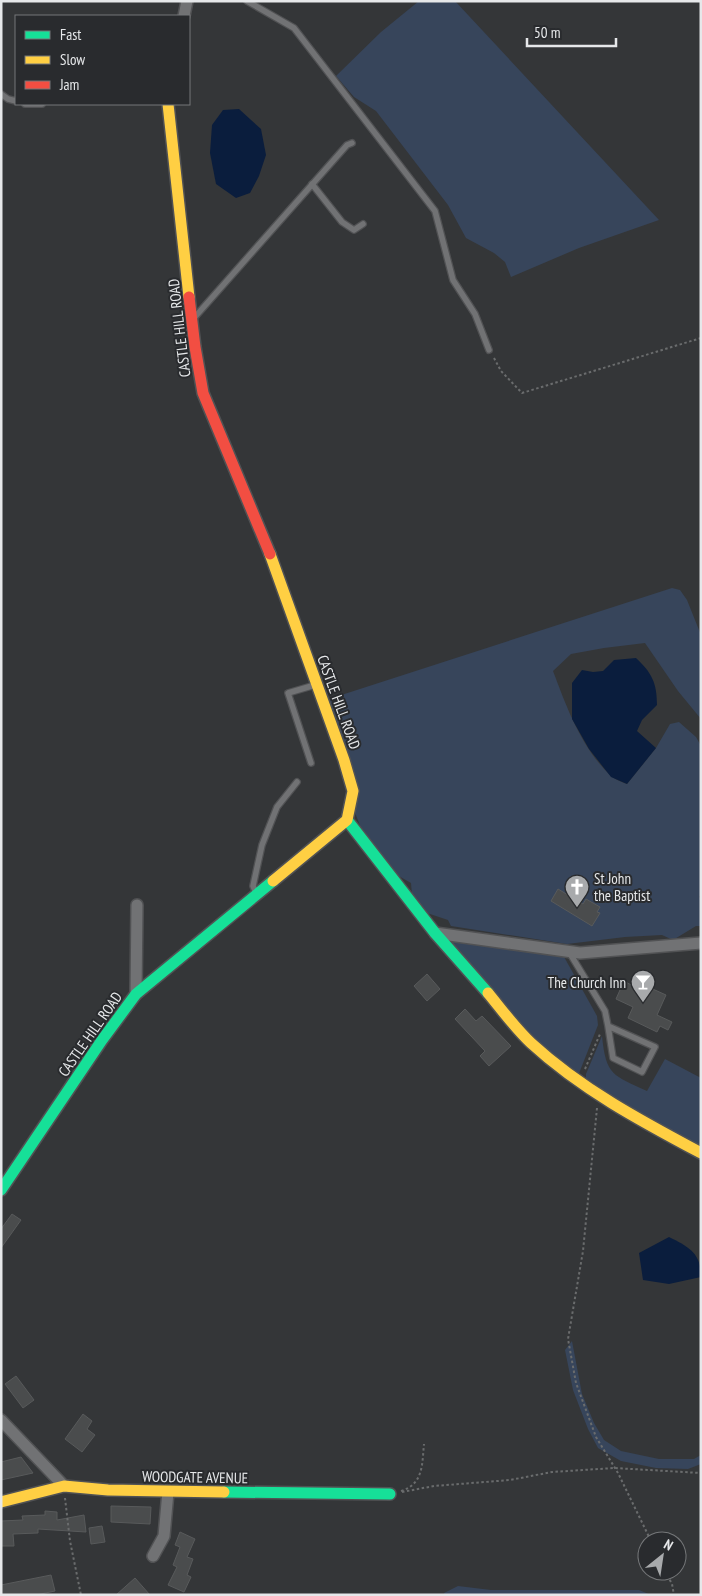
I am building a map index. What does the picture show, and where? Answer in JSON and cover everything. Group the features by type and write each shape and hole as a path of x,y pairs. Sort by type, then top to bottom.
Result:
{"street":[{"path":"184,15 187,1"},
{"name":"CASTLE HILL ROAD","path":"1,1190 102,1040 136,994 347,820 353,791 344,760 265,542 203,393 195,346 168,105"},
{"path":"347,820 435,933 530,1042 598,1095 633,1117 701,1152"},
{"path":"136,994 137,906"},
{"path":"435,933 580,953 701,943"},
{"path":"1,1420 64,1486"},
{"name":"WOODGATE AVENUE","path":"1,1502 64,1486 168,1492 390,1494"},
{"path":"153,1556 164,1536 168,1492"}],"lane":[{"path":"247,1 294,28 435,211 453,280 475,314 489,350"},
{"path":"1,94 15,102"},
{"path":"193,320 347,145 352,143"},
{"path":"312,184 342,222 354,230 363,224"},
{"path":"311,763 288,692 317,684"},
{"path":"257,894 253,886 262,845 277,807 297,782"},
{"path":"569,952 605,1011 613,1058 642,1072 655,1047 608,1026"}],"path":[{"path":"489,350 501,371 522,393 701,338"},
{"path":"579,1082 606,1018"},
{"path":"598,1095 583,1251 568,1339 576,1384 596,1437 646,1531"},
{"path":"390,1494 408,1489 421,1475 424,1444"},
{"path":"390,1494 434,1486 510,1480 552,1472 614,1468 701,1473"},
{"path":"64,1486 70,1541 81,1595"},
{"path":"670,1581 674,1595"}],"shaded area":[{"path":"419,1 455,1 659,220 579,248 511,277 505,262 494,253 466,238 448,205 376,111 354,97 336,76 381,32"},
{"path":"239,109 261,129 266,155 259,176 250,193 236,198 216,184 210,153 212,125 223,110"},
{"path":"672,588 680,590 687,600 701,635 701,719 678,691 645,643 571,654 553,671 583,740 600,764 620,781 627,784 656,748 670,724 679,722 696,737 701,746 701,895 699,897 701,898 701,926 696,926 673,940 662,935 567,944 451,926 448,920 427,913 412,895 411,883 397,875 364,836 354,810 329,699"},
{"path":"636,658 653,679 657,705 642,720 637,731 656,748 627,784 611,777 589,749 572,719 572,683 582,670 603,671 614,660"},
{"path":"451,938 563,955 597,1016 598,1025 578,1076 540,1044 452,946"},
{"path":"602,1036 606,1059 613,1072 626,1081 647,1091 665,1059 701,1078 701,1148 643,1119 586,1078"},
{"path":"669,1237 688,1248 696,1256 699,1262 701,1277 669,1284 643,1280 639,1253"},
{"path":"572,1341 582,1394 594,1423 604,1440 621,1451 659,1459 694,1459 701,1455 701,1464 688,1469 656,1468 621,1461 598,1448 588,1429 573,1390 565,1350"},
{"path":"458,1586 491,1590 639,1590 651,1595 445,1595 444,1593"}],"building":[{"name":"St John the Baptist","path":"558,889 583,904 586,899 600,907 597,912 600,913 592,926 551,901"},
{"path":"427,974 440,989 427,1001 414,986"},
{"name":"The Church Inn","path":"624,981 633,986 635,981 666,995 657,1015 672,1022 668,1030 660,1026 657,1032 628,1018 633,1007 616,999"},
{"path":"465,1009 476,1021 482,1016 511,1046 489,1066 480,1056 485,1051 455,1019"},
{"path":"12,1214 21,1220 1,1248 1,1229"},
{"path":"16,1376 34,1400 23,1408 5,1384"},
{"path":"83,1414 92,1421 87,1429 95,1435 82,1452 65,1439"},
{"path":"21,1457 33,1473 1,1480 1,1462"},
{"path":"111,1506 151,1507 150,1524 111,1522"},
{"path":"45,1511 57,1512 57,1520 84,1515 86,1532 38,1529 38,1533 13,1534 14,1546 1,1546 1,1521 23,1520 22,1516 45,1515"},
{"path":"102,1526 105,1542 91,1544 89,1528"},
{"path":"180,1532 195,1539 187,1557 193,1559 187,1575 191,1577 184,1592 168,1585 177,1567 173,1565 180,1547 175,1545"},
{"path":"51,1575 55,1591 36,1595 1,1595 1,1585"},
{"path":"135,1578 150,1595 116,1595"}],"traffic: fast":[{"path":"347,820 435,933 488,993"},
{"path":"1,1190 102,1040 136,994 273,881"},
{"path":"224,1492 390,1494"}],"traffic: slow":[{"path":"168,105 189,297"},
{"path":"270,554 344,760 353,791 347,820 273,881"},
{"path":"488,993 525,1037 550,1060 612,1103 701,1153"},
{"path":"1,1502 64,1486 108,1490 224,1492"}],"traffic: jam":[{"path":"189,297 203,393 270,554"}],"place":[{"name":"St John the Baptist","path":"577,908"},
{"name":"The Church Inn","path":"643,1003"}]}
